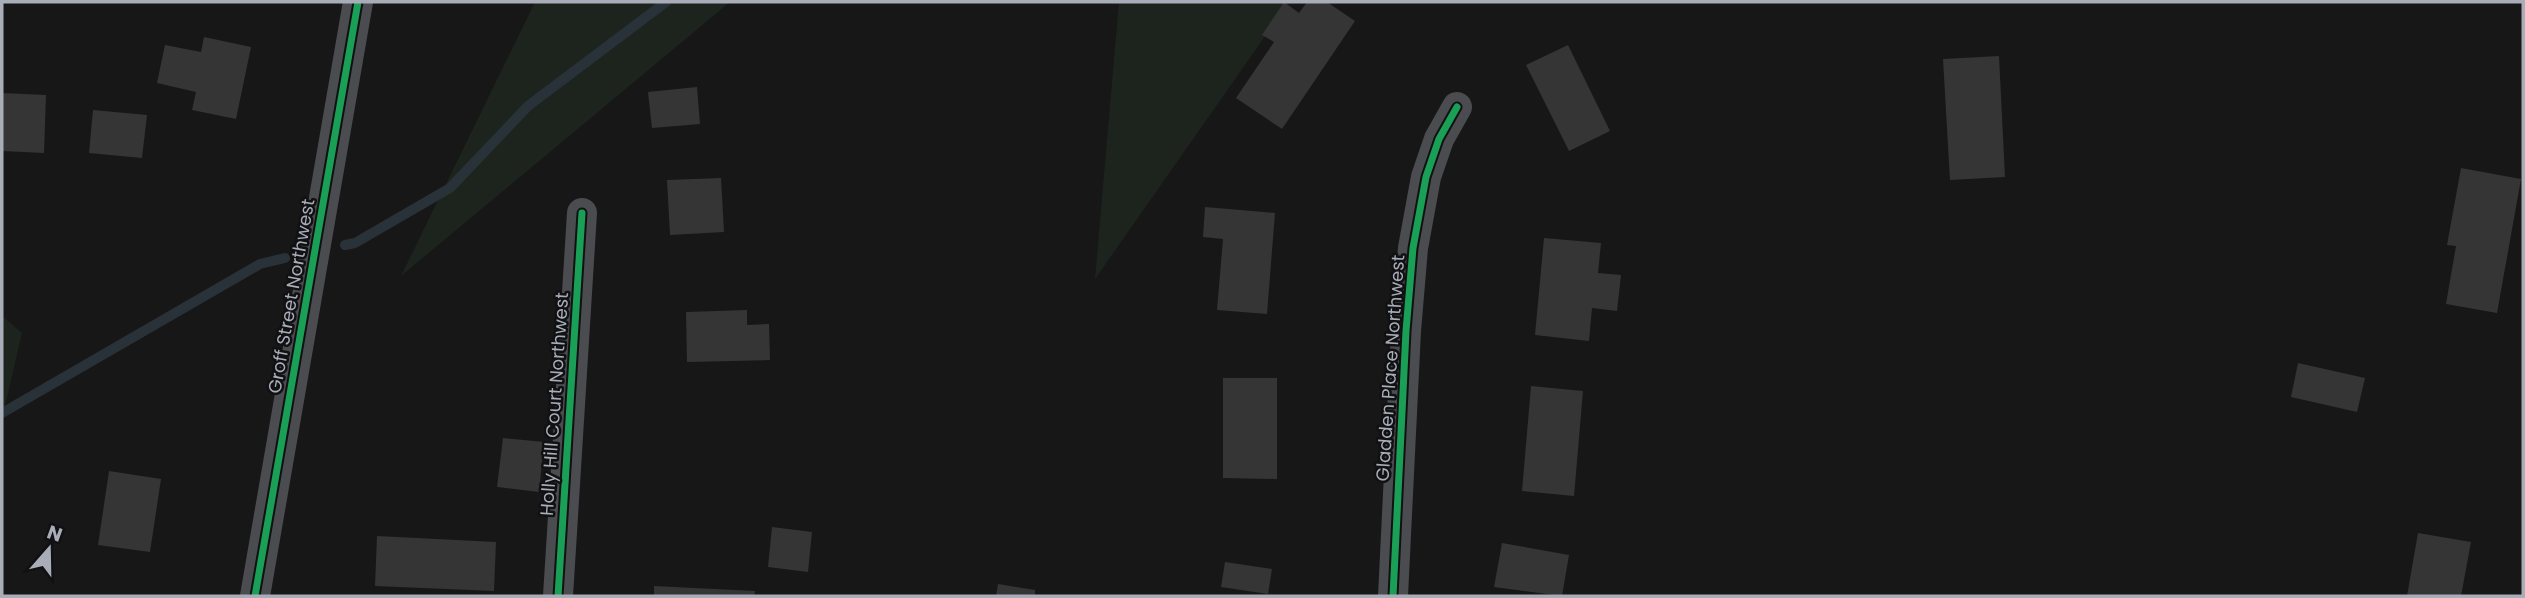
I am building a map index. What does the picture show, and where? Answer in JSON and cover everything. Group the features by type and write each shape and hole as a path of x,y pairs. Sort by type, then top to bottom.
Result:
{"street":[{"name":"Groff Street Northwest","path":"255,596 358,2"},
{"name":"Gladden Place Northwest","path":"1393,596 1406,331 1413,248 1426,177 1439,139 1457,107"},
{"name":"Holly Hill Court Northwest","path":"558,596 582,213"}],"shaded area":[{"path":"535,2 730,2 401,276"},
{"path":"1119,2 1289,2 1095,279"},
{"path":"2,316 22,333 2,419"}],"building":[{"path":"1284,2 1299,13 1307,2 1327,2 1355,21 1282,129 1236,98 1274,42 1262,35"},
{"path":"204,37 251,47 236,119 192,110 196,92 157,83 165,45 201,52"},
{"path":"1568,45 1610,131 1569,151 1526,65"},
{"path":"1999,56 2005,177 1950,180 1943,59"},
{"path":"697,87 700,124 652,128 648,92"},
{"path":"2,93 46,95 44,153 2,151"},
{"path":"93,110 147,115 142,158 89,153"},
{"path":"2461,168 2521,179 2497,313 2446,304 2456,246 2447,245"},
{"path":"721,178 724,232 670,235 667,180"},
{"path":"1205,207 1275,213 1267,314 1217,310 1223,239 1203,237"},
{"path":"1544,238 1601,243 1598,273 1621,275 1617,311 1592,308 1589,341 1535,335"},
{"path":"747,310 747,325 769,324 770,360 687,362 686,312"},
{"path":"2298,363 2365,378 2357,412 2291,397"},
{"path":"1223,378 1277,378 1277,479 1223,478"},
{"path":"1531,386 1583,391 1574,496 1522,491"},
{"path":"503,438 544,442 539,492 497,487"},
{"path":"109,471 161,479 150,552 98,545"},
{"path":"772,527 812,532 808,572 768,567"},
{"path":"2418,533 2471,542 2461,596 2407,596"},
{"path":"377,536 496,542 494,591 375,586"},
{"path":"1502,543 1569,555 1562,596 1494,587"},
{"path":"1225,562 1272,569 1268,594 1221,587"},
{"path":"998,584 1035,590 1035,596 996,596"},
{"path":"654,586 755,591 754,596 654,596"}],"waterway":[{"path":"345,245 355,243 450,188 528,106 666,2"},
{"path":"2,413 260,264 285,258"}],"cycle path":[{"path":"255,596 358,2"},
{"path":"1393,596 1406,331 1413,248 1426,177 1439,139 1457,107"},
{"path":"558,596 582,213"}]}
